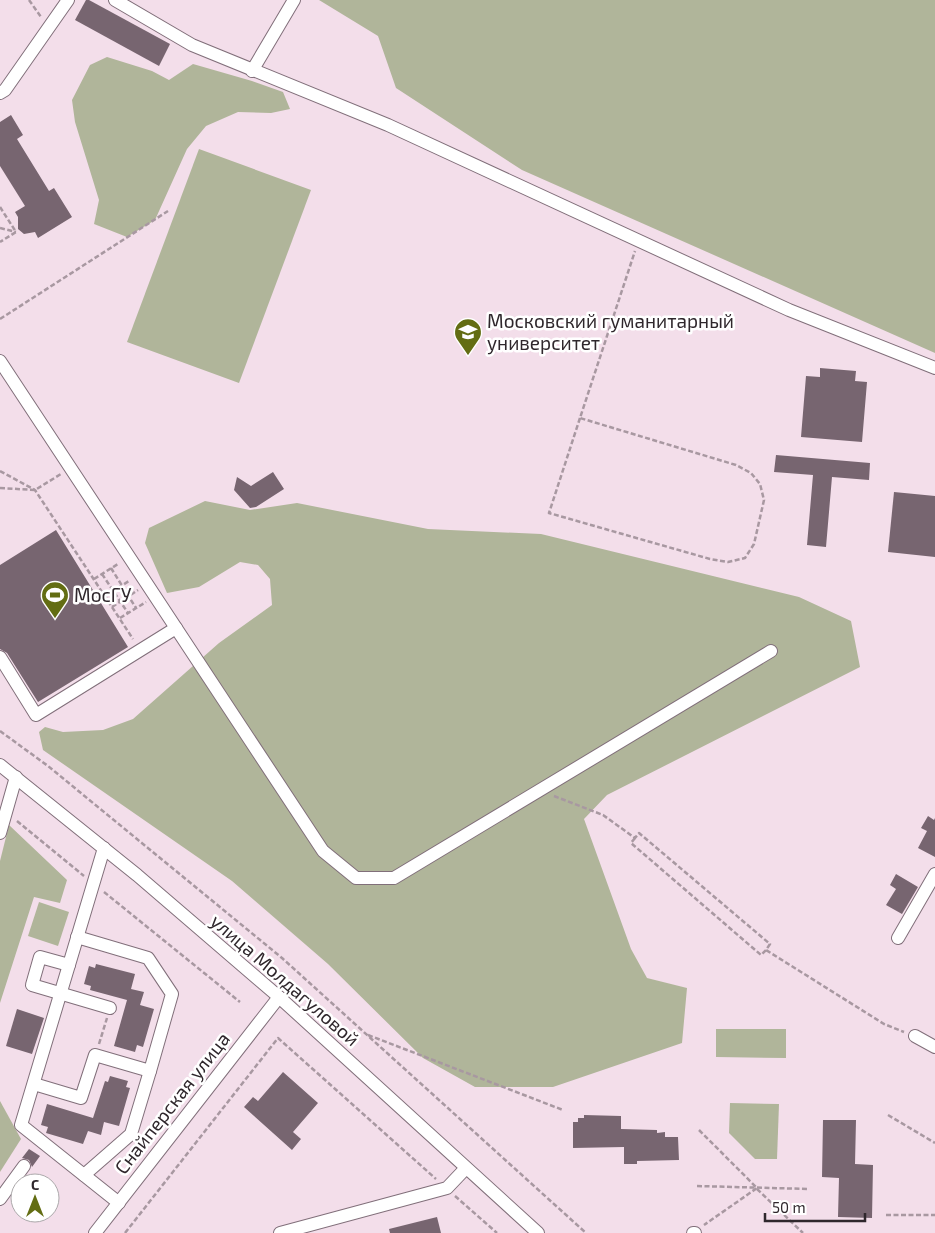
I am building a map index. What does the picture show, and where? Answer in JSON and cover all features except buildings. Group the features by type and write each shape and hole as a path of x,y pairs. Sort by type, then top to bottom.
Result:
{"street":[{"path":"0,93 5,90 68,0"},
{"path":"115,0 192,45 388,125 789,310 935,368"},
{"path":"252,71 294,0"},
{"path":"0,362 323,851 356,878 394,878 771,650"},
{"path":"0,657 36,715 176,628"},
{"name":"улица Молдагуловой","path":"0,765 104,848 279,997 538,1233"},
{"path":"0,832 16,777"},
{"path":"104,848 21,1125 119,1203"},
{"path":"898,938 935,874"},
{"path":"77,937 148,958 172,994 131,1134 84,1175"},
{"path":"69,965 40,957 32,985 110,1008"},
{"name":"Снайперская улица","path":"95,1233 279,997"},
{"path":"915,1036 935,1048"},
{"path":"34,1084 81,1098 95,1055 150,1071"},
{"path":"0,1199 24,1166"},
{"path":"280,1233 447,1188 466,1168"}],"path":[{"path":"29,0 48,28"},
{"path":"0,207 16,232"},
{"path":"0,320 168,211"},
{"path":"0,228 16,232"},
{"path":"0,242 16,232"},
{"path":"580,418 736,465 751,473 760,484 764,500 754,544 745,558 728,562 710,559 549,513 638,240"},
{"path":"0,488 35,490 70,468"},
{"path":"0,471 35,490 140,650"},
{"path":"94,579 129,556"},
{"path":"111,568 136,608"},
{"path":"102,574 128,613"},
{"path":"105,596 122,585 144,579"},
{"path":"112,607 129,596 144,579"},
{"path":"120,618 155,596"},
{"path":"0,730 48,766 282,958 586,1233"},
{"path":"539,791 603,815 635,838"},
{"path":"6,812 240,1002"},
{"path":"639,833 770,944 766,950 761,955 631,843 639,833"},
{"path":"766,950 884,1024 915,1036"},
{"path":"95,1055 110,1008"},
{"path":"366,1035 563,1110"},
{"path":"125,1233 278,1038 497,1233"},
{"path":"888,1115 935,1142"},
{"path":"700,1130 803,1233"},
{"path":"697,1186 809,1189"},
{"path":"694,1233 757,1188"},
{"path":"886,1215 935,1215"}],"green space":[{"path":"319,0 935,0 935,353 522,170 396,88 378,36"},
{"path":"107,57 152,71 169,80 193,64 283,92 290,109 271,113 238,112 206,126 187,149 155,220 127,237 94,224 99,200 75,122 72,100 90,65"},
{"path":"199,149 311,190 239,383 127,342"},
{"path":"205,501 250,510 297,503 428,529 541,534 799,597 851,621 860,667 607,795 584,819 631,949 647,978 687,988 682,1043 553,1087 475,1087 423,1058 328,964 232,881 43,750 39,732 45,727 63,732 103,730 133,719 219,643 272,605 270,579 258,565 240,562 199,587 167,593 145,543 149,528"},
{"path":"9,825 67,880 60,903 34,897 0,1003 0,861"},
{"path":"39,902 69,912 58,946 28,936"},
{"path":"716,1029 786,1029 786,1058 716,1057"},
{"path":"0,1101 21,1139 0,1172"},
{"path":"730,1103 779,1104 777,1159 755,1159 729,1133"}],"place":[{"name":"Московский гуманитарный университет","path":"468,356"},
{"name":"МосГУ","path":"55,619"}]}
